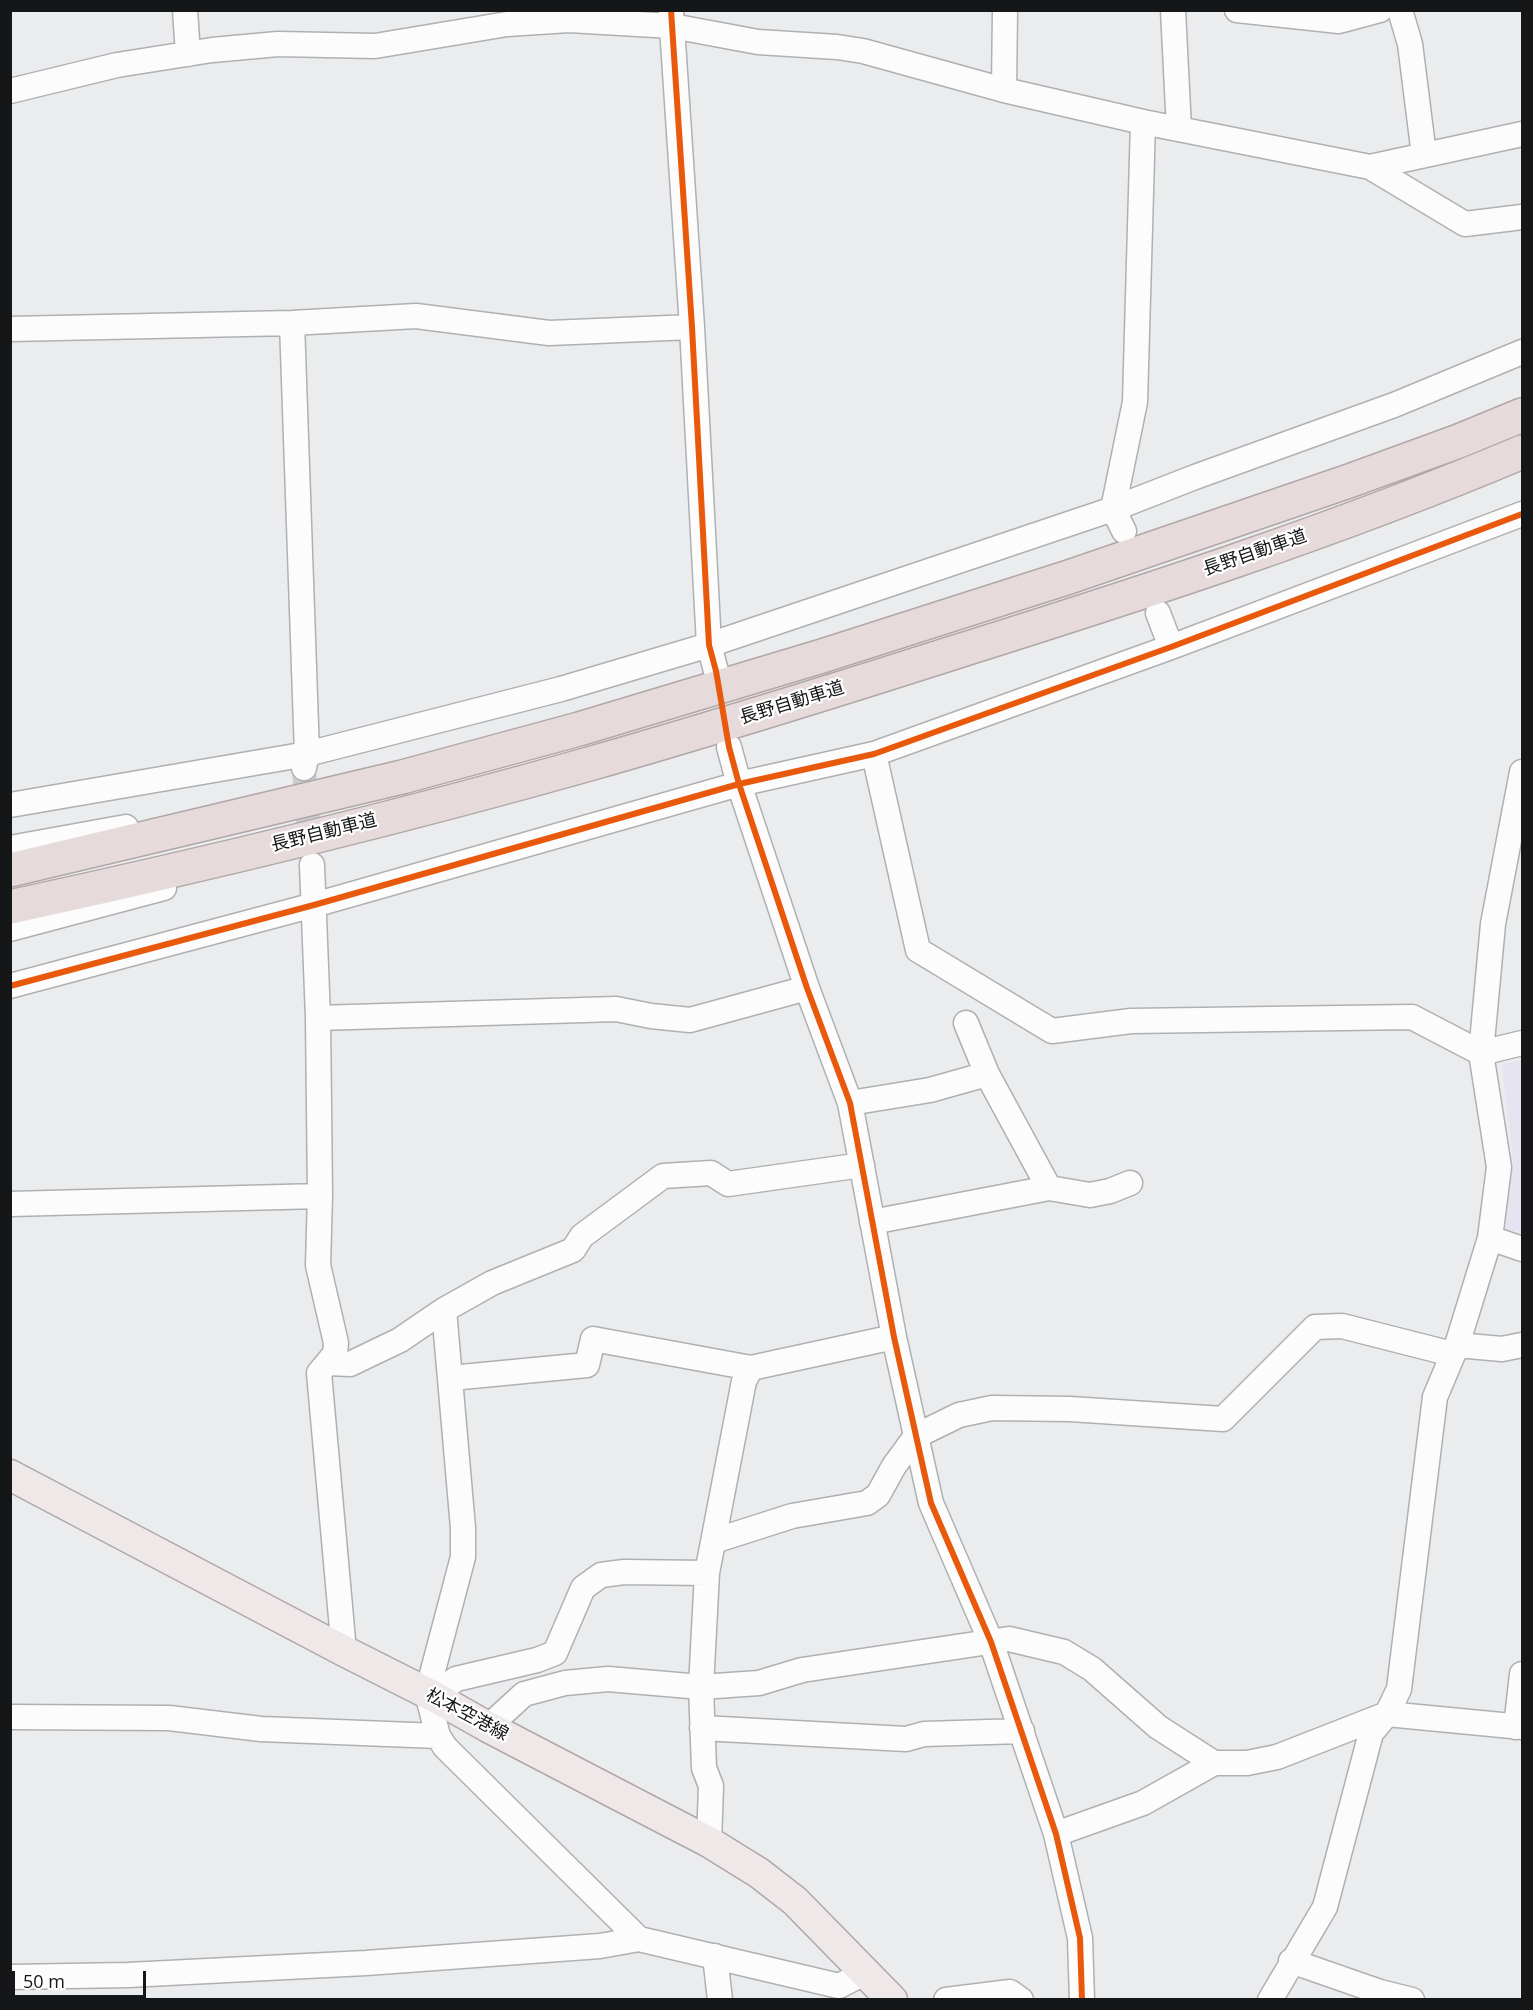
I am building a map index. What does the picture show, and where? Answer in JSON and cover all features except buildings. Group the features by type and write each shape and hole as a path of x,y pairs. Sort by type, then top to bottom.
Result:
{"highway":[{"name":"長野自動車道","path":"10,870 402,777 612,719 822,656 1069,577 1360,477 1522,415"},
{"name":"長野自動車道","path":"10,908 363,824 588,764 832,691 1081,613 1361,515 1471,474 1522,452"}],"main road":[{"name":"松本空港線","path":"10,1475 709,1842 759,1873 795,1901 892,2000"}],"street":[{"path":"185,10 188,54"},
{"path":"1004,90 1005,10"},
{"path":"1173,10 1179,129"},
{"path":"1237,10 1339,21 1380,10"},
{"path":"1400,10 1410,44 1424,155"},
{"path":"671,18 692,327 709,645 716,670"},
{"path":"10,91 117,65 278,44 375,46 507,24 671,18 758,42 863,51 1004,90 1143,122 1370,168 1465,224 1522,217"},
{"path":"1124,531 1113,509 1135,402 1143,122"},
{"path":"1370,168 1522,134"},
{"path":"10,329 292,322 416,316 549,333 692,327"},
{"path":"292,322 305,762"},
{"path":"10,805 305,762 709,645 1113,509 1394,405 1522,352"},
{"path":"10,986 314,905 739,784 874,754 1171,647 1522,514"},
{"path":"1158,613 1171,647"},
{"path":"729,747 739,784 807,988 850,1103 894,1338 932,1503 991,1642 1056,1834 1080,1938 1082,2000"},
{"path":"874,754 918,950 1052,1031 1131,1021 1412,1017 1481,1053 1522,1043"},
{"path":"1270,2000 1325,1907 1371,1733 1387,1714 1399,1689 1436,1397 1454,1350 1490,1238 1499,1167 1481,1053 1493,924 1522,772"},
{"path":"10,848 155,822 321,787 402,777"},
{"path":"10,929 277,858 363,824"},
{"path":"312,865 318,1018 320,1196 318,1265 336,1343 335,1354 319,1373 344,1651"},
{"path":"318,1018 616,1009 690,1020 807,988"},
{"path":"966,1023 987,1074 1049,1188"},
{"path":"850,1103 930,1090 987,1074"},
{"path":"329,1363 350,1364 400,1340 444,1310 492,1283 573,1250 582,1236 663,1176 711,1173 728,1184 862,1165"},
{"path":"872,1221 1049,1188 1090,1196 1130,1183"},
{"path":"10,1204 320,1196"},
{"path":"1490,1238 1522,1249"},
{"path":"444,1310 463,1527 463,1557 430,1694 438,1736 445,1747 639,1939"},
{"path":"714,1541 792,1516 867,1503 878,1495 894,1466 916,1436 959,1415 993,1408 1070,1409 1223,1419 1315,1327 1342,1326 1454,1350 1502,1349 1522,1345"},
{"path":"451,1377 587,1365 593,1339 751,1368 894,1338"},
{"path":"709,1842 711,1786 705,1768 701,1687 707,1573 744,1381 751,1368"},
{"path":"430,1694 456,1679 537,1660 555,1653 583,1588 601,1575 624,1572 707,1573"},
{"path":"488,1727 524,1694 565,1683 608,1679 701,1687 759,1683 802,1670 1009,1639 1064,1652 1092,1669 1158,1727 1214,1763"},
{"path":"1056,1834 1143,1803 1214,1763 1247,1763 1278,1757 1387,1714 1519,1727 1522,1674"},
{"path":"10,1717 169,1719 261,1729 438,1736"},
{"path":"702,1728 906,1739 924,1734 1022,1731"},
{"path":"10,1977 128,1975 366,1963 600,1946 639,1939 839,1986 866,1972"},
{"path":"715,1956 720,2000"},
{"path":"1292,1961 1380,1992 1412,2000"},
{"path":"946,2000 1010,1992 1022,2000"}],"shaded area":[{"path":"1522,1060 1522,1233 1505,1229 1513,1160 1502,1064"}],"tunnel":[{"path":"304,770 311,854"}],"cycle path":[{"path":"671,10 692,327 709,645 716,671 729,747 739,784 807,988 850,1103 894,1337 931,1503 991,1642 1056,1834 1080,1938 1082,2000"},
{"path":"10,986 314,905 739,784 874,754 1171,647 1522,514"}]}
